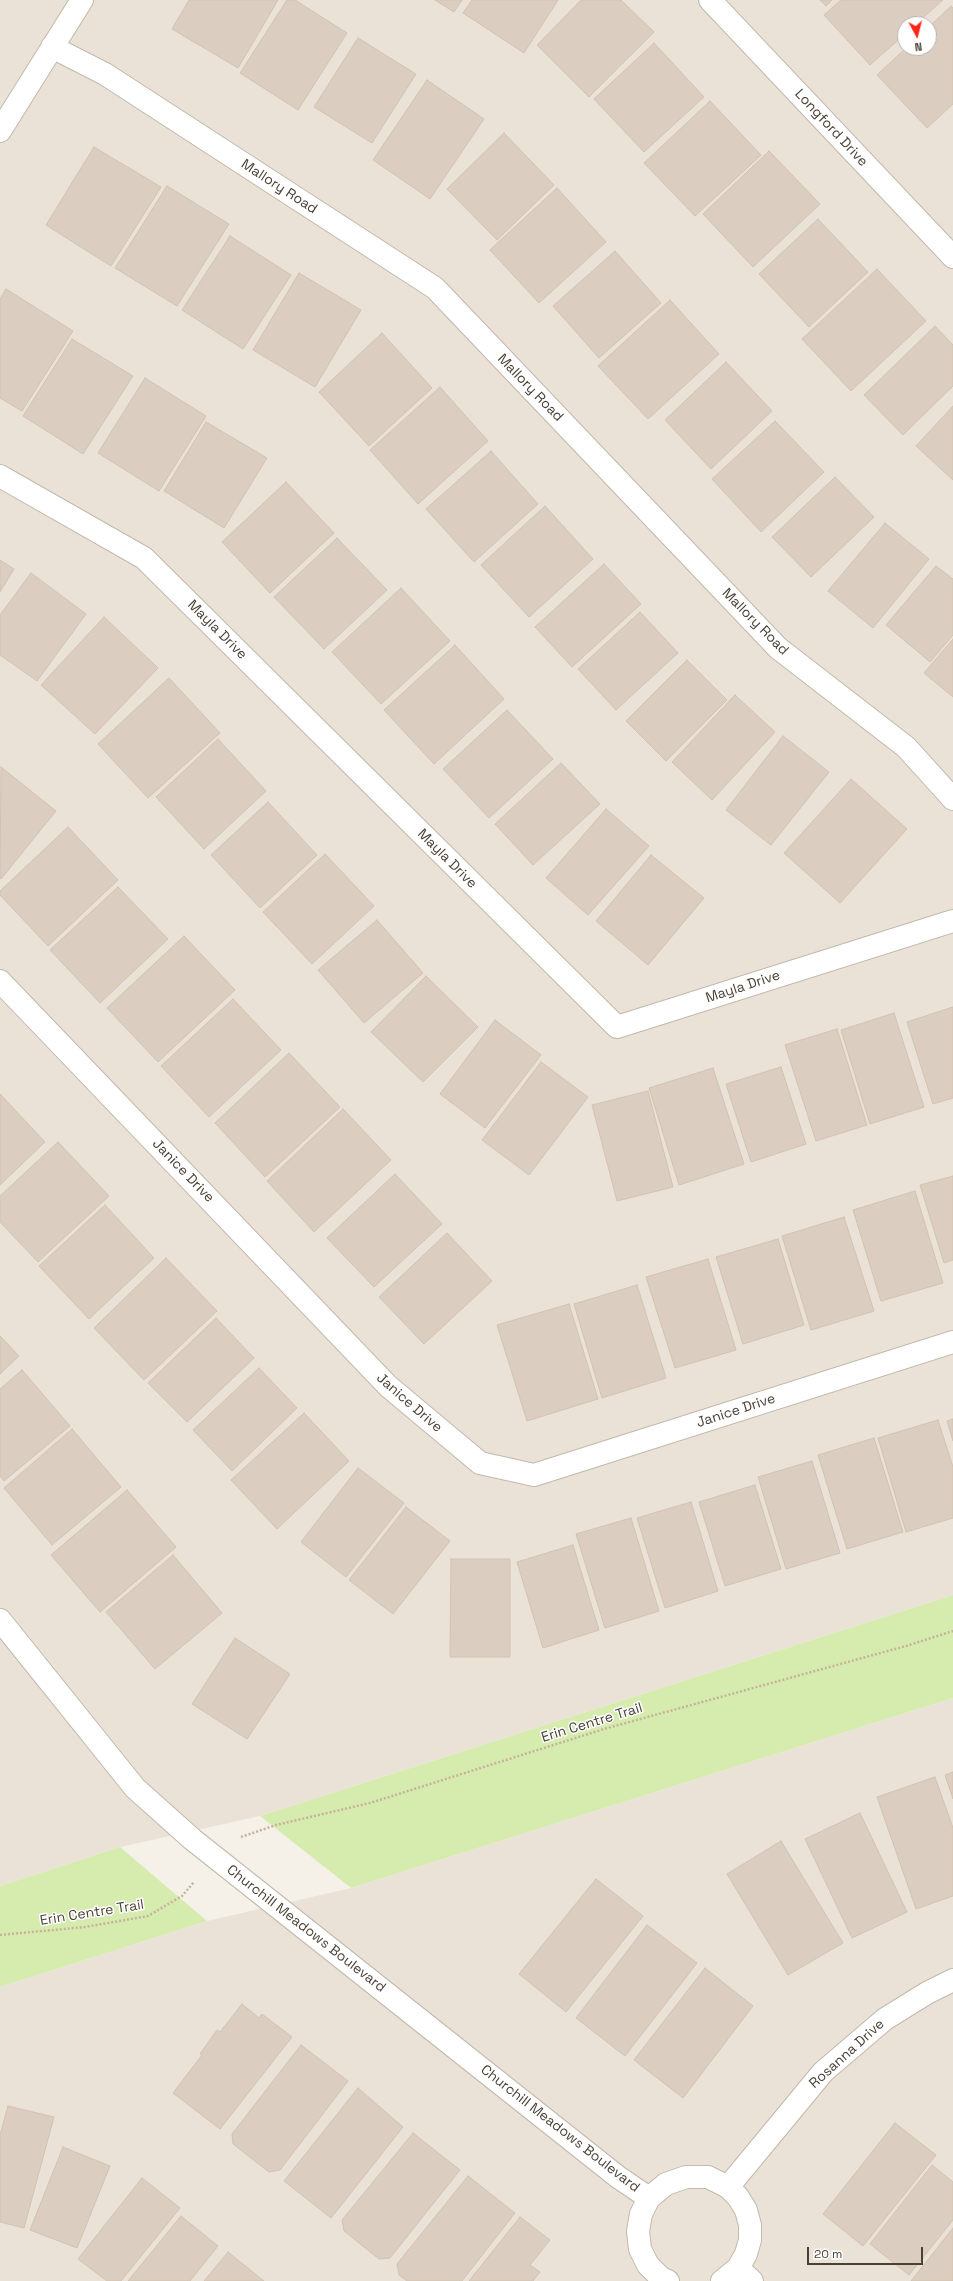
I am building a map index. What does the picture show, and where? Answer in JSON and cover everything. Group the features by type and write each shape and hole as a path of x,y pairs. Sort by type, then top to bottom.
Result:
{"street":[{"path":"0,131 82,0"},
{"name":"Longford Drive","path":"710,0 953,256"},
{"name":"Mallory Road","path":"52,47 105,74 435,288 778,648 906,747 953,799"},
{"name":"Mayla Drive","path":"0,476 144,558 617,1027 953,921"},
{"name":"Janice Drive","path":"0,981 388,1386 480,1463 534,1475 953,1342"},
{"name":"Churchill Meadows Boulevard","path":"0,1620 136,1788 192,1839 618,2177 649,2198"},
{"name":"Rosanna Drive","path":"728,2187 823,2072 885,2019 927,1993 953,1980"},
{"path":"662,2280 648,2265 640,2249 638,2231 641,2214 649,2198 666,2184 686,2177 708,2178 728,2187 738,2197 746,2210 750,2225 750,2240 737,2276"}],"path":[{"name":"Erin Centre Trail","path":"238,1838 276,1825 370,1803 604,1729 906,1646 953,1631"},
{"name":"Erin Centre Trail","path":"0,1935 85,1927 148,1916 182,1896 198,1878"}],"shaded area":[{"path":"0,0 953,0 953,1595 260,1816 120,1847 0,1886"},
{"path":"953,1698 953,2281 0,2281 0,1987 207,1921 351,1888"}],"green space":[{"path":"953,1595 953,1698 351,1888 260,1816"},
{"path":"120,1847 207,1921 0,1987 0,1886"}],"building":[{"path":"189,0 278,0 238,68 172,29"},
{"path":"287,0 295,0 347,33 298,110 240,73"},
{"path":"435,0 462,0 454,12"},
{"path":"472,0 558,0 524,53 463,13"},
{"path":"581,0 621,0 654,32 589,97 537,45"},
{"path":"820,0 832,0 826,6"},
{"path":"841,0 943,0 925,16 897,16 897,41 870,65 824,15"},
{"path":"951,6 953,8 953,104 927,128 877,75 897,56 937,56 937,19"},
{"path":"358,38 416,74 372,143 314,107"},
{"path":"654,43 704,97 644,152 594,99"},
{"path":"427,80 484,119 430,199 373,160"},
{"path":"710,101 761,155 695,216 644,163"},
{"path":"504,133 554,185 497,240 447,189"},
{"path":"94,147 161,187 111,266 46,225"},
{"path":"769,151 820,204 753,267 703,214"},
{"path":"167,186 229,224 177,306 115,268"},
{"path":"557,188 606,242 539,303 490,250"},
{"path":"818,219 868,272 809,327 759,274"},
{"path":"230,236 291,275 243,349 182,310"},
{"path":"615,251 661,303 599,358 553,306"},
{"path":"877,269 926,321 851,391 802,339"},
{"path":"299,273 361,310 315,387 253,350"},
{"path":"6,289 73,331 22,411 0,398 0,299"},
{"path":"670,300 719,354 648,419 598,366"},
{"path":"935,326 953,345 953,386 903,435 864,395"},
{"path":"382,333 432,388 369,446 319,392"},
{"path":"72,339 133,376 83,454 23,416"},
{"path":"726,362 772,411 711,469 665,420"},
{"path":"145,378 206,416 159,491 98,453"},
{"path":"440,387 488,441 418,504 370,450"},
{"path":"953,406 953,480 916,446"},
{"path":"775,421 824,472 761,532 712,479"},
{"path":"206,422 267,458 224,528 164,491"},
{"path":"491,451 538,504 474,562 426,509"},
{"path":"835,477 874,517 811,577 772,537"},
{"path":"286,482 334,533 270,593 222,542"},
{"path":"545,506 593,559 529,617 481,565"},
{"path":"885,523 929,559 873,628 828,591"},
{"path":"337,538 387,590 324,649 274,597"},
{"path":"0,560 14,569 0,592"},
{"path":"604,564 641,604 572,667 535,627"},
{"path":"936,566 953,579 953,635 930,662 886,625"},
{"path":"31,573 86,614 37,681 0,655 0,615"},
{"path":"401,588 450,641 381,704 332,652"},
{"path":"640,612 678,653 616,710 578,669"},
{"path":"104,617 158,668 95,734 41,685"},
{"path":"953,639 953,697 924,673"},
{"path":"455,645 504,699 434,764 384,710"},
{"path":"687,660 727,700 666,761 626,721"},
{"path":"169,678 220,733 148,798 98,744"},
{"path":"735,695 775,732 712,800 672,762"},
{"path":"507,710 553,759 489,818 443,769"},
{"path":"783,736 829,772 771,845 726,810"},
{"path":"218,739 266,791 204,849 156,797"},
{"path":"561,763 600,804 533,865 495,824"},
{"path":"1,767 56,811 1,879 0,878"},
{"path":"851,779 907,829 840,903 784,853"},
{"path":"268,802 317,855 260,908 211,855"},
{"path":"606,809 649,846 588,915 546,878"},
{"path":"68,827 118,880 48,946 0,895 0,891"},
{"path":"325,854 374,906 312,964 263,912"},
{"path":"651,855 704,898 648,965 596,921"},
{"path":"118,887 168,939 100,1003 50,950"},
{"path":"377,920 423,973 364,1023 318,970"},
{"path":"184,936 235,990 158,1062 107,1008"},
{"path":"426,976 478,1027 423,1082 371,1032"},
{"path":"233,999 281,1050 209,1117 161,1066"},
{"path":"953,1007 953,1098 933,1104 907,1022"},
{"path":"894,1013 924,1107 870,1124 841,1030"},
{"path":"495,1020 541,1055 485,1128 440,1094"},
{"path":"837,1029 867,1125 816,1141 785,1045"},
{"path":"289,1053 340,1107 265,1177 215,1123"},
{"path":"541,1062 588,1097 529,1175 482,1140"},
{"path":"781,1067 806,1144 751,1162 726,1084"},
{"path":"713,1068 744,1164 679,1185 649,1088"},
{"path":"648,1091 673,1187 617,1201 592,1105"},
{"path":"0,1094 45,1142 0,1185"},
{"path":"343,1109 391,1160 314,1232 267,1181"},
{"path":"58,1142 109,1196 38,1262 0,1222 0,1196"},
{"path":"395,1174 442,1224 374,1287 327,1238"},
{"path":"953,1176 953,1260 944,1263 920,1185"},
{"path":"915,1191 943,1283 881,1301 853,1210"},
{"path":"105,1205 154,1258 89,1319 39,1266"},
{"path":"844,1217 874,1311 811,1330 782,1236"},
{"path":"447,1233 492,1281 424,1344 379,1297"},
{"path":"778,1239 804,1325 743,1344 716,1257"},
{"path":"166,1258 217,1311 144,1380 94,1328"},
{"path":"708,1259 736,1350 675,1368 646,1277"},
{"path":"637,1285 666,1378 602,1398 574,1304"},
{"path":"569,1304 598,1399 527,1421 497,1325"},
{"path":"216,1318 254,1358 187,1422 148,1383"},
{"path":"0,1336 19,1356 0,1374"},
{"path":"259,1368 297,1408 232,1471 193,1430"},
{"path":"22,1370 70,1426 4,1481 0,1476 0,1389"},
{"path":"304,1413 349,1461 277,1529 231,1480"},
{"path":"953,1419 953,1441 947,1421"},
{"path":"938,1420 953,1467 953,1518 906,1532 878,1438"},
{"path":"72,1429 121,1487 52,1545 4,1488"},
{"path":"874,1438 903,1532 847,1549 818,1455"},
{"path":"812,1461 840,1553 786,1569 758,1477"},
{"path":"358,1468 404,1503 346,1577 301,1542"},
{"path":"755,1485 781,1569 725,1586 699,1502"},
{"path":"127,1490 176,1547 100,1612 51,1555"},
{"path":"691,1502 718,1591 665,1608 637,1518"},
{"path":"406,1507 450,1541 393,1614 349,1580"},
{"path":"631,1518 659,1611 605,1628 576,1534"},
{"path":"573,1545 599,1630 543,1648 517,1562"},
{"path":"173,1555 222,1613 155,1669 106,1612"},
{"path":"451,1559 510,1559 510,1657 450,1657"},
{"path":"235,1638 290,1674 247,1739 192,1704"},
{"path":"953,1772 953,1799 945,1775"},
{"path":"935,1777 953,1828 953,1896 916,1909 877,1797"},
{"path":"860,1813 907,1912 852,1938 805,1839"},
{"path":"781,1841 843,1943 788,1975 727,1874"},
{"path":"596,1879 643,1916 566,2012 519,1974"},
{"path":"647,1925 697,1963 625,2056 576,2018"},
{"path":"705,1968 753,2006 683,2098 634,2060"},
{"path":"242,2004 259,2018 262,2014 292,2037 220,2129 173,2093 202,2055 200,2054 217,2030 220,2032"},
{"path":"301,2045 348,2081 280,2170 269,2172 233,2144 232,2134"},
{"path":"358,2088 403,2127 331,2218 284,2181"},
{"path":"8,2106 54,2117 24,2228 0,2222 0,2135"},
{"path":"895,2123 936,2155 863,2246 823,2214"},
{"path":"413,2133 460,2170 390,2258 379,2259 344,2231 342,2220"},
{"path":"63,2147 110,2166 77,2248 30,2230"},
{"path":"932,2165 953,2182 953,2220 909,2275 870,2244"},
{"path":"468,2176 515,2213 462,2281 407,2281 399,2275 397,2264"},
{"path":"142,2178 180,2208 121,2281 107,2281 78,2259"},
{"path":"181,2216 218,2246 190,2281 128,2281"},
{"path":"520,2217 550,2240 530,2265 540,2272 533,2281 469,2281"},
{"path":"953,2228 953,2281 911,2281"},
{"path":"228,2252 264,2281 204,2281"}]}
